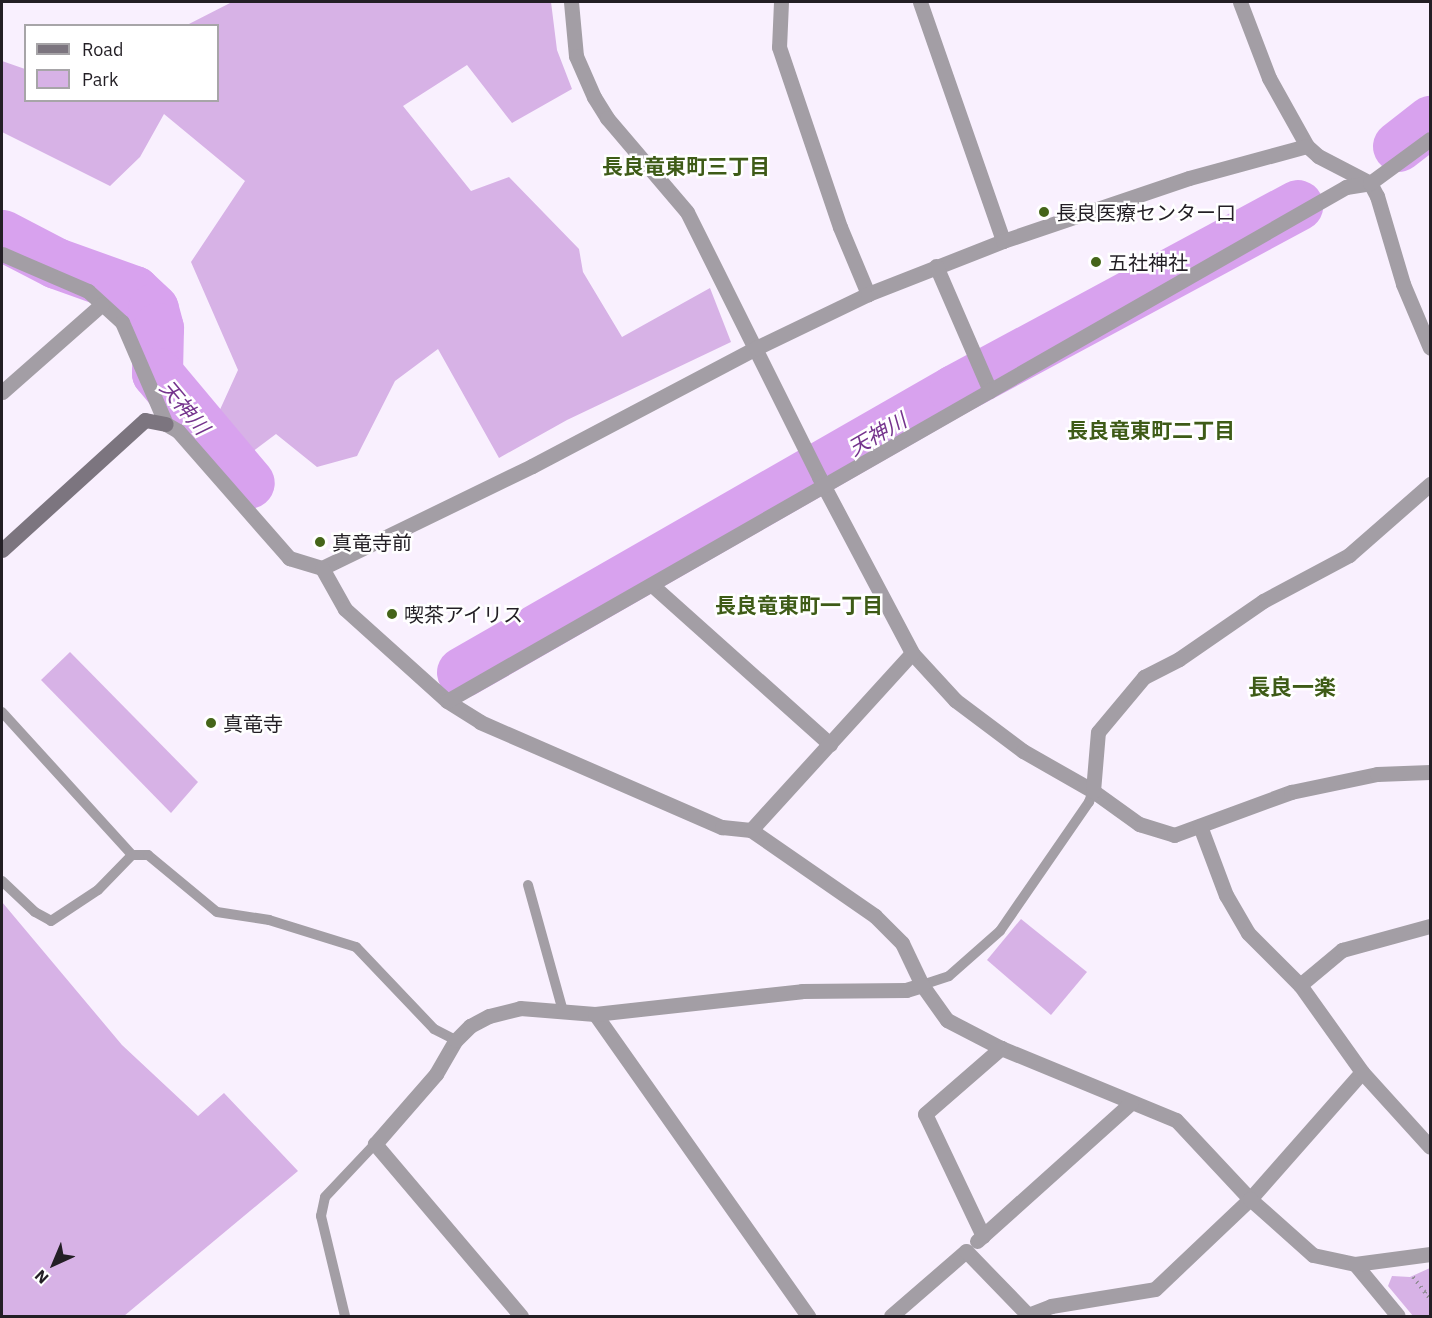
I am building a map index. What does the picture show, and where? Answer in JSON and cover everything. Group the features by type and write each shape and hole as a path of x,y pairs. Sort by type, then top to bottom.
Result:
{"street":[{"path":"571,2 576,56 594,97 607,118 687,212 818,476 912,653 955,700 1023,751 1093,790 1139,824 1174,835 1291,792 1377,774 1431,772"},
{"path":"781,2 779,47 840,228 868,294"},
{"path":"920,2 1003,241"},
{"path":"1240,2 1269,78 1307,146 1318,156 1370,183 1377,196 1403,284 1431,348"},
{"path":"447,701 652,585 818,476 985,380 1346,187 1370,183 1431,139"},
{"path":"2,550 145,420 166,424 177,431 289,558 322,568 532,466 756,348 868,294 1003,241 1189,177 1307,146"},
{"path":"2,254 88,291 122,322 166,424"},
{"path":"936,266 985,380"},
{"path":"2,392 102,304"},
{"path":"1093,790 1098,732 1144,677 1179,658 1263,601 1349,555 1431,484"},
{"path":"322,568 345,609 447,701 480,722 711,823 751,830 874,915 902,943 922,985 947,1020 1001,1048 1176,1120 1250,1199 1313,1255 1355,1264 1431,1254"},
{"path":"652,585 830,744"},
{"path":"751,830 912,653"},
{"path":"1200,826 1226,895 1248,933 1300,985 1362,1072 1431,1147"},
{"path":"1300,985 1342,950 1431,926"},
{"path":"521,1317 375,1144 436,1074 456,1040 489,1016 520,1008 595,1014 802,991 906,990 922,985"},
{"path":"595,1014 808,1317"},
{"path":"983,1236 925,1114 1001,1048"},
{"path":"966,1251 1029,1316 1052,1306 1155,1289 1250,1199 1362,1072"},
{"path":"891,1317 1131,1103"},
{"path":"1355,1264 1398,1317"}],"lane":[{"path":"2,712 132,855"},
{"path":"922,985 949,976 1000,931 1089,802 1093,790"},
{"path":"2,880 35,912 51,921 98,890 132,855 148,855 217,912 269,920 356,947 434,1029 456,1040"},
{"path":"528,885 563,1011"},
{"path":"345,1317 321,1216 325,1197 375,1144"}],"path":[{"path":"1431,1290 1425,1292 1431,1299"}],"green space":[{"path":"232,2 551,2 557,50 572,89 512,123 467,65 403,106 471,191 509,177 579,249 583,272 622,337 710,288 731,342 567,420 499,458 438,349 395,381 357,456 317,467 276,434 240,461 203,424 218,414 238,370 191,262 245,181 164,114 140,157 110,186 2,132 2,61 24,69 24,102 219,102 219,24 189,24"},
{"path":"70,652 198,782 171,813 41,680"},
{"path":"2,902 122,1045 198,1116 224,1093 298,1171 124,1316 2,1316"},
{"path":"1021,919 1087,972 1051,1015 987,960"},
{"path":"1430,1268 1430,1316 1413,1316 1388,1286 1392,1276 1410,1277"}],"waterway":[{"name":"天神川","path":"1398,146 1430,121"},
{"name":"天神川","path":"462,672 954,390 1297,205"},
{"name":"天神川","path":"2,235 56,263 134,291 153,309 158,328 157,373 249,483"}],"place":[{"name":"長良医療センター口","path":"1044,212"},
{"name":"五社神社","path":"1096,262"},
{"name":"真竜寺前","path":"320,542"},
{"name":"喫茶アイリス","path":"392,614"},
{"name":"真竜寺","path":"211,723"}],"district":[{"name":"長良竜東町三丁目","path":"686,166"},
{"name":"長良竜東町二丁目","path":"1151,430"},
{"name":"長良竜東町一丁目","path":"799,605"},
{"name":"長良一楽","path":"1292,687"}]}
